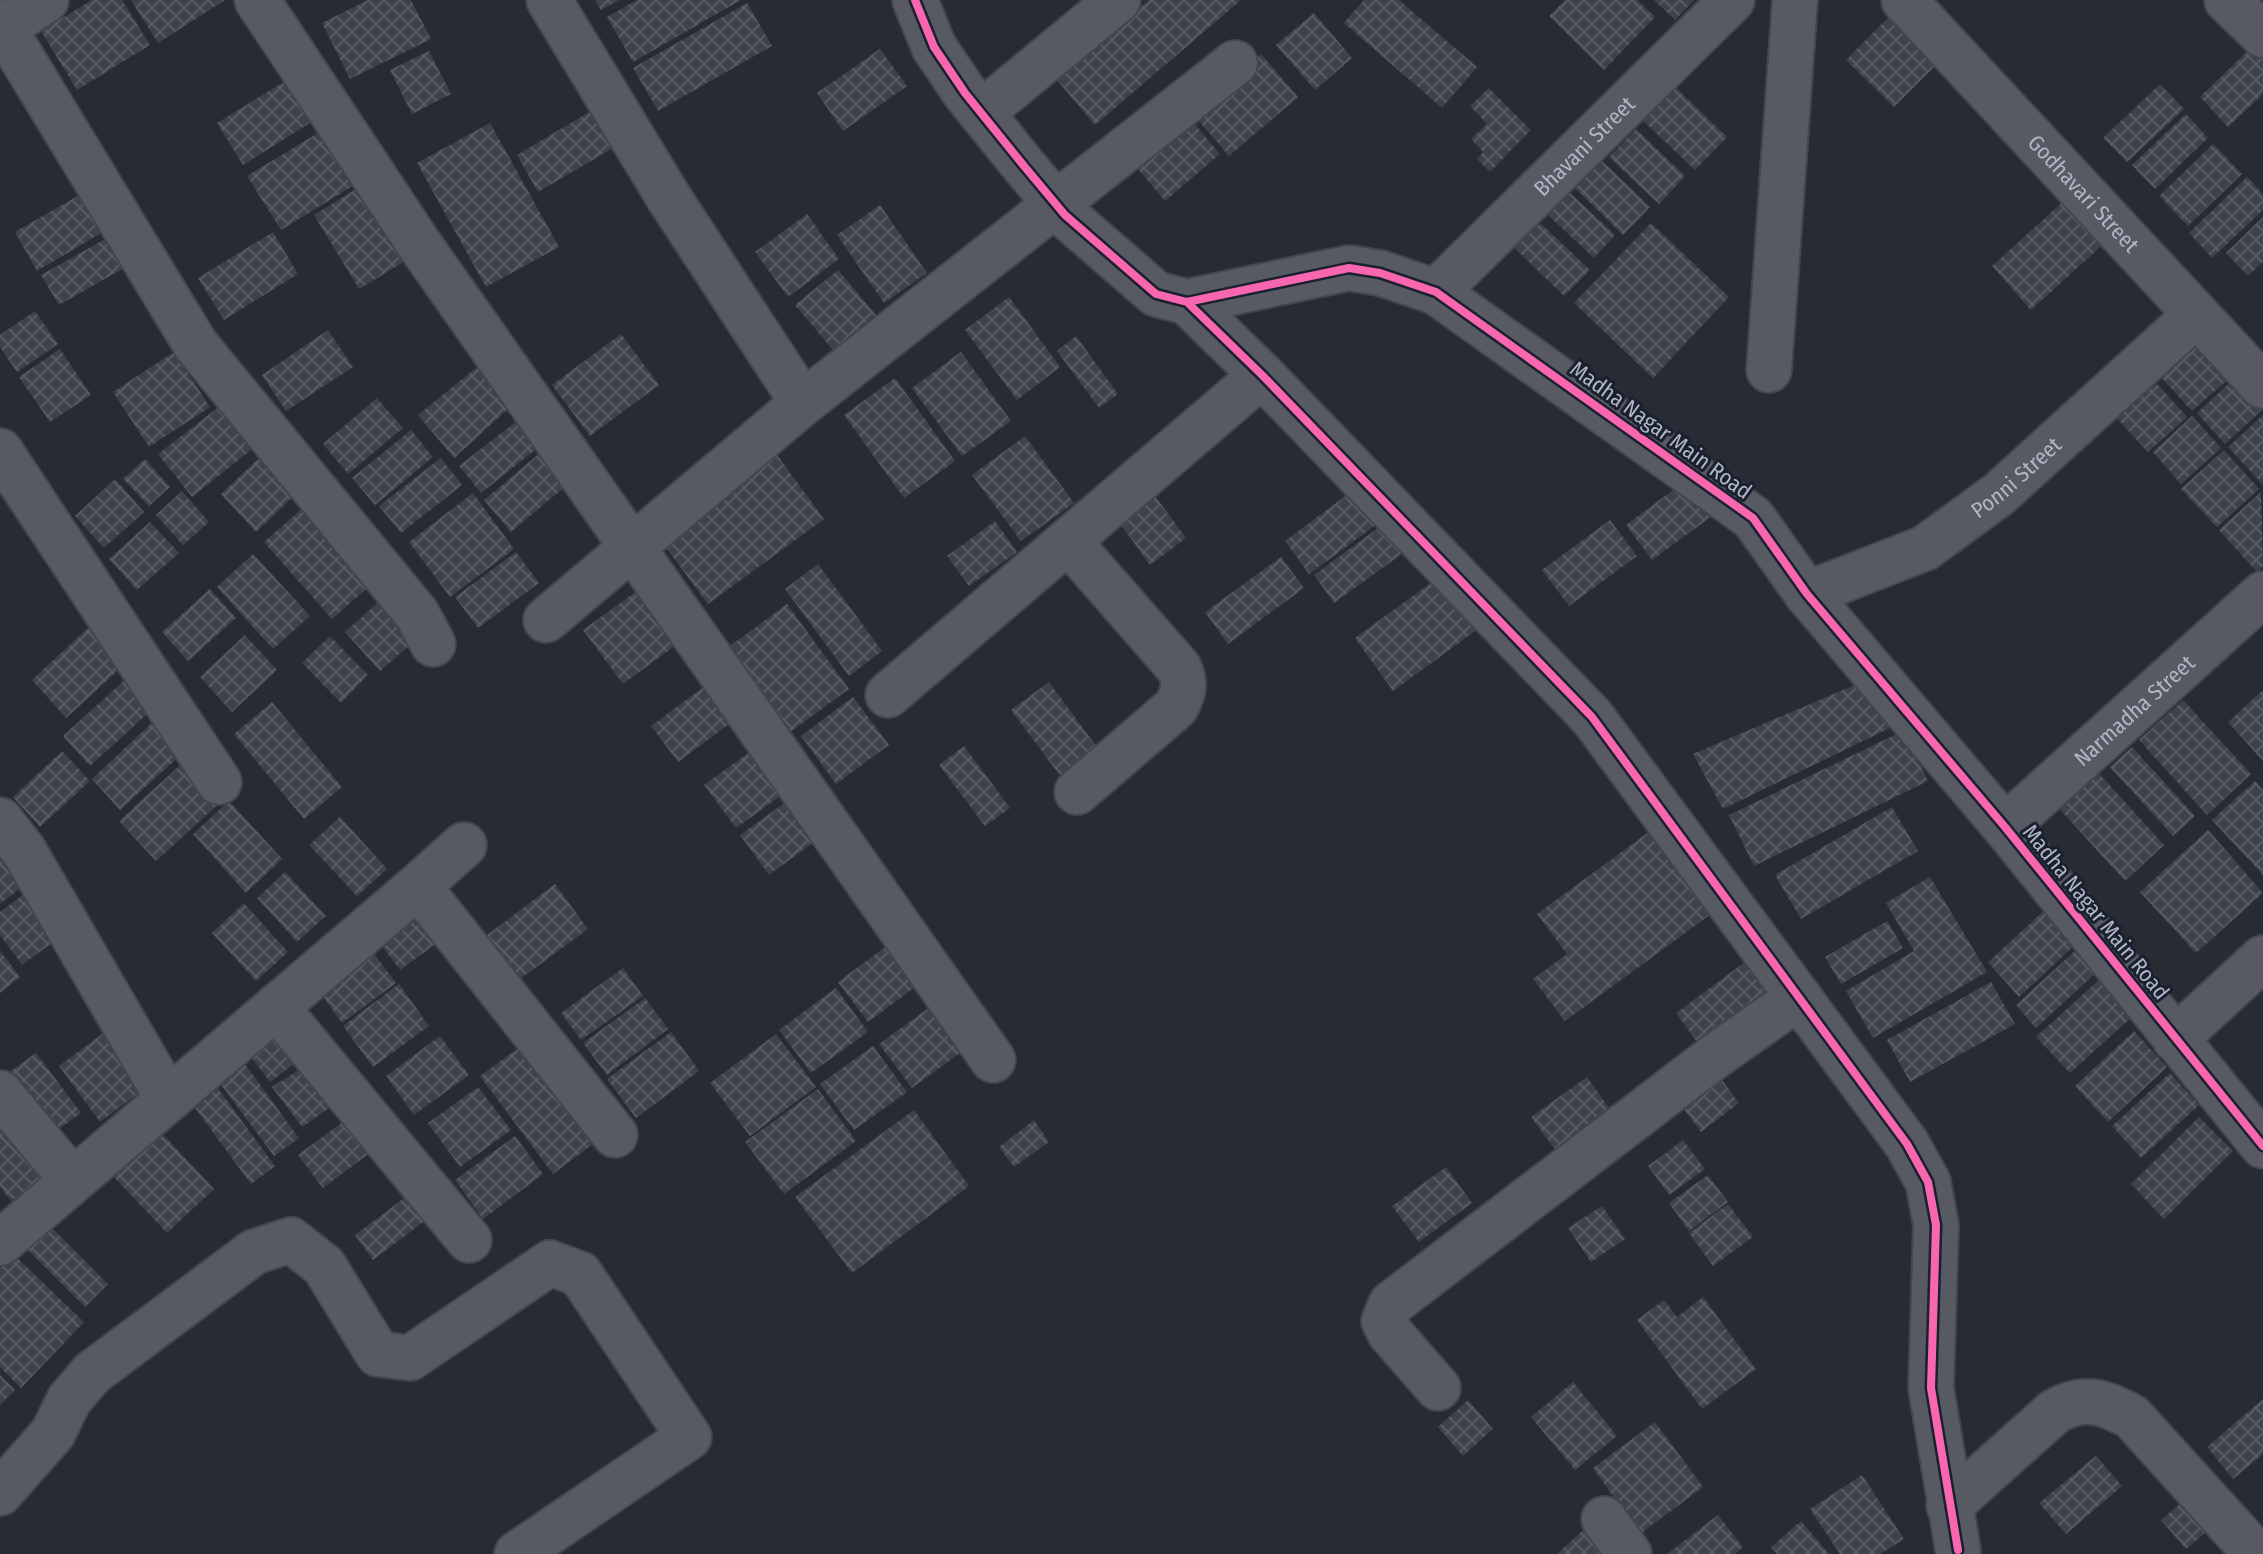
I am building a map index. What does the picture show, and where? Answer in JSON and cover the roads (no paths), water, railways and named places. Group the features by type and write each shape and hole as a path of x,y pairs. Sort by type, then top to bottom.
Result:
{"street":[{"path":"46,0 1,27 196,345 417,614 433,644"},
{"path":"257,0 417,241 993,1060"},
{"path":"549,0 669,198 803,403"},
{"path":"915,0 934,47 981,113 1065,215 1156,294 1187,302 1262,375 1592,717 1907,1144 1928,1182 1936,1225 1931,1388 1957,1553"},
{"path":"981,113 1118,0"},
{"name":"Bhavani Street","path":"1436,292 1732,0"},
{"path":"1769,370 1795,0"},
{"name":"Godhavari Street","path":"1904,0 2263,386"},
{"path":"2227,0 2263,35"},
{"path":"546,620 803,403 1235,63"},
{"name":"Madha Nagar Main Road","path":"1187,302 1349,268 1380,273 1436,292 1753,518 1807,594 2005,827 2263,1146"},
{"name":"Ponni Street","path":"1807,594 1925,548 1999,494 2196,315"},
{"path":"888,695 1262,375"},
{"path":"0,451 219,782"},
{"path":"1068,541 1179,668 1185,681 1176,707 1077,792"},
{"name":"Narmadha Street","path":"2005,827 2263,594"},
{"path":"0,820 24,851 168,1099"},
{"path":"0,1243 464,845"},
{"path":"418,886 615,1135"},
{"path":"2175,1039 2263,958"},
{"path":"1438,1388 1390,1333 1384,1321 1391,1304 1718,1054 1799,997"},
{"path":"276,1007 469,1240"},
{"path":"0,1093 72,1180"},
{"path":"0,1493 53,1433 69,1400 92,1373 254,1252 291,1240 324,1266 378,1354 410,1358 550,1263 580,1274 689,1437 517,1554"},
{"path":"1949,1506 2054,1412 2068,1404 2088,1400 2107,1403 2132,1417 2256,1554"},
{"path":"1604,1519 1629,1554"}]}
